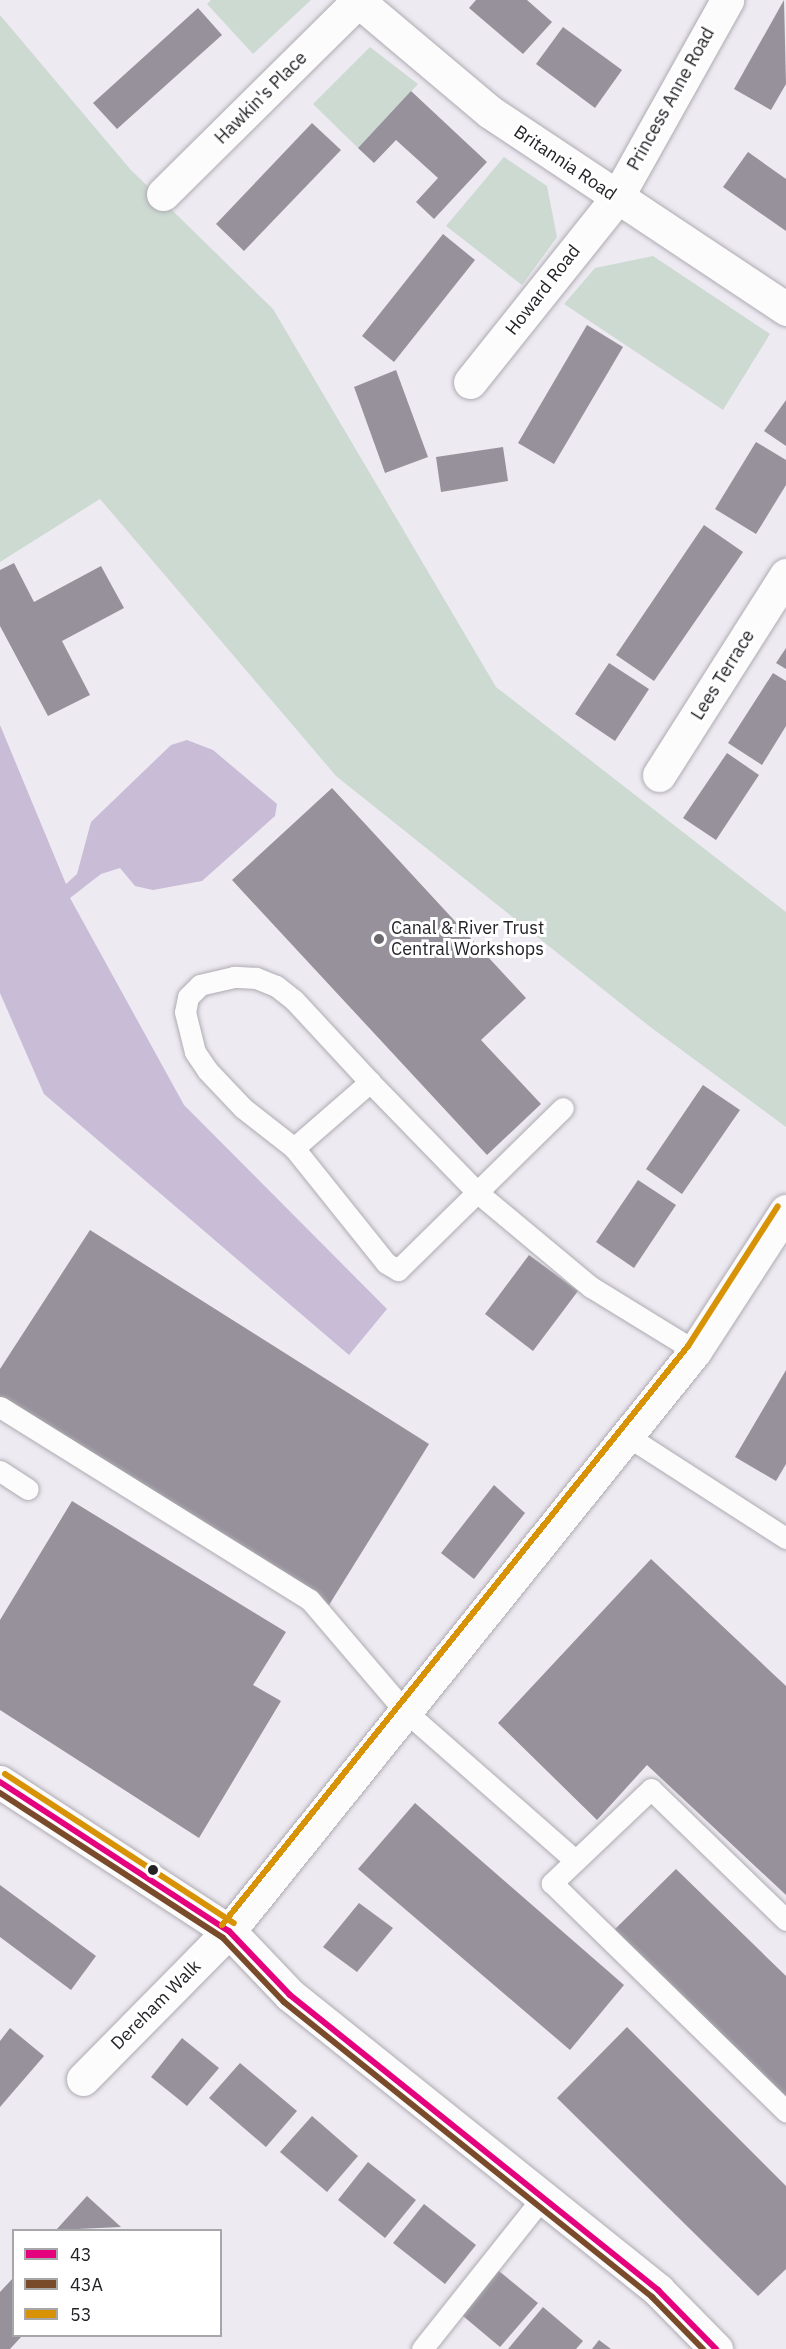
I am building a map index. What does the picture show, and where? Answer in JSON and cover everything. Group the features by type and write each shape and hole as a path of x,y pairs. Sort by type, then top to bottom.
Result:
{"street":[{"name":"Princess Anne Road","path":"616,198 727,0"},
{"name":"Britannia Road","path":"358,1 490,112 786,309"},
{"name":"Hawkin's Place","path":"164,194 358,1"},
{"name":"Howard Road","path":"470,382 616,198"},
{"name":"Lees Terrace","path":"659,775 786,575"},
{"name":"Dereham Walk","path":"83,2079 229,1930 404,1710 629,1437 696,1351 786,1210"},
{"path":"0,1782 229,1930 290,1995 658,2290 716,2349"}],"lane":[{"path":"563,1107 478,1193 398,1270 386,1263 294,1148 221,1088 195,1052 184,1012 188,997 200,985 234,977 256,978 276,986 294,1000 478,1193 591,1287 696,1351"},
{"path":"294,1148 370,1082"},
{"path":"0,1407 310,1600 404,1710 575,1860"},
{"path":"629,1437 786,1538"},
{"path":"0,1471 28,1489"},
{"path":"786,1920 651,1789 552,1883 786,2111"},
{"path":"422,2349 543,2197"}],"shaded area":[{"path":"211,0 311,0 253,54 207,4"},
{"path":"0,15 130,169 273,309 496,687 786,912 786,1127 649,1026 336,776 100,499 0,562"},
{"path":"370,47 418,84 358,148 313,104"},
{"path":"504,157 547,186 557,237 522,285 446,226"},
{"path":"653,256 770,334 723,410 564,304 595,268"},
{"path":"0,725 66,884 77,874 91,822 171,745 187,740 213,750 277,804 275,816 202,881 153,890 135,886 120,868 101,874 70,898 184,1105 387,1309 349,1355 44,1094 0,993"}],"building":[{"path":"476,0 527,0 552,22 523,54 469,8"},
{"path":"784,0 786,84 771,110 734,89"},
{"path":"198,8 222,35 117,129 93,103"},
{"path":"563,27 622,70 595,108 536,64"},
{"path":"411,91 487,162 434,219 416,202 438,178 396,140 374,163 358,148"},
{"path":"312,123 341,150 244,251 216,224"},
{"path":"748,152 786,179 786,231 723,187"},
{"path":"443,234 475,260 394,362 362,336"},
{"path":"587,325 623,347 554,464 518,443"},
{"path":"396,370 428,457 385,473 354,387"},
{"path":"786,400 786,446 764,431"},
{"path":"756,442 786,460 786,485 756,534 715,509"},
{"path":"503,447 508,481 441,492 436,457"},
{"path":"704,525 743,552 654,681 616,655"},
{"path":"14,563 34,602 101,566 124,608 62,641 90,695 48,716 0,626 0,570"},
{"path":"786,648 786,669 776,663"},
{"path":"609,663 649,689 615,741 575,714"},
{"path":"773,673 786,681 786,726 762,765 728,743"},
{"path":"727,753 759,775 716,840 683,818"},
{"name":"Canal & River Trust Central Workshops","path":"332,788 526,998 481,1040 541,1104 487,1155 232,880"},
{"path":"703,1085 740,1110 682,1194 646,1169"},
{"path":"638,1180 676,1205 634,1268 596,1242"},
{"path":"90,1230 429,1444 329,1605 0,1403 0,1369"},
{"path":"529,1255 578,1291 533,1351 485,1314"},
{"path":"786,1370 786,1464 776,1481 735,1457"},
{"path":"494,1485 525,1513 474,1579 441,1553"},
{"path":"72,1501 286,1632 253,1685 281,1701 199,1838 0,1710 0,1620"},
{"path":"651,1559 786,1686 786,1895 647,1765 597,1820 498,1723"},
{"path":"415,1803 624,1985 570,2050 358,1869"},
{"path":"676,1869 786,1976 786,2103 610,1934"},
{"path":"0,1885 96,1956 71,1990 0,1937"},
{"path":"359,1903 393,1928 357,1972 323,1947"},
{"path":"627,2027 786,2186 786,2269 758,2296 557,2098"},
{"path":"10,2028 44,2056 0,2107 0,2041"},
{"path":"182,2038 219,2068 187,2106 151,2077"},
{"path":"240,2063 297,2111 266,2147 209,2098"},
{"path":"312,2116 358,2156 327,2192 280,2152"},
{"path":"368,2162 416,2200 385,2238 338,2200"},
{"path":"87,2196 121,2227 78,2229 57,2229"},
{"path":"424,2204 476,2245 445,2284 393,2243"},
{"path":"494,2267 538,2303 500,2347 457,2311"},
{"path":"12,2279 12,2337 21,2337 10,2349 0,2349 0,2292"},
{"path":"543,2307 583,2341 576,2349 508,2349"},
{"path":"599,2340 611,2349 592,2349"}],"transit line":[{"name":"53","path":"222,1925 688,1346 778,1206"},
{"name":"53","path":"5,1774 234,1923"},
{"name":"43","path":"0,1782 229,1931 290,1995 658,2290 716,2349"},
{"name":"43A","path":"0,1793 223,1938 284,2002 652,2297 703,2349"}],"place":[{"name":"Canal & River Trust Central Workshops","path":"379,939"}]}
